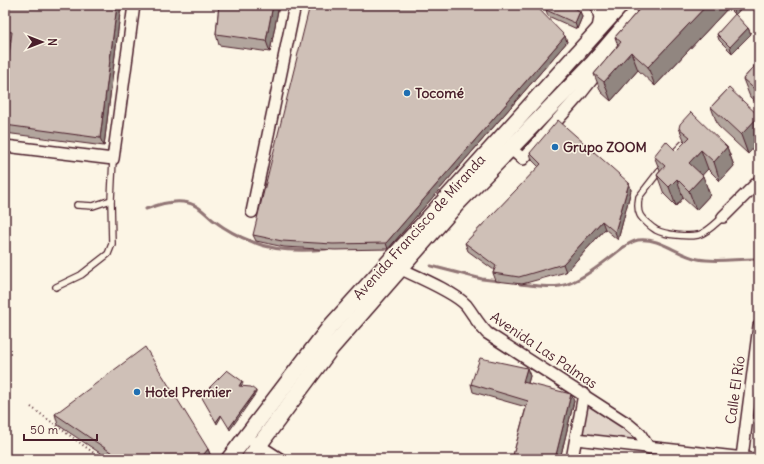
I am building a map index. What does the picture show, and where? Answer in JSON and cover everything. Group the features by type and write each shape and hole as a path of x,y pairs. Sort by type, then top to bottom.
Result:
{"main road":[{"path":"599,5 602,18 600,28"},
{"name":"Avenida Francisco de Miranda","path":"229,459 329,328 600,28 619,9 649,6"},
{"name":"Avenida Francisco de Miranda","path":"249,459 332,347 456,206 511,149 598,64 612,47 619,9"}],"street":[{"path":"5,146 113,159 134,5"},
{"path":"252,212 295,5"},
{"name":"Avenida Francisco de Miranda","path":"612,47 649,6"},
{"path":"723,218 759,181"},
{"name":"Avenida Las Palmas","path":"401,269 456,296 466,305 478,324 487,332 628,424 640,434 649,448"},
{"name":"Calle El Río","path":"742,457 759,326"},
{"path":"572,459 584,394"},
{"path":"246,437 280,459"},
{"path":"576,439 753,459"}],"lane":[{"path":"683,144 666,162 639,197 638,210 641,216 656,230 683,236 698,235 703,233 723,218"},
{"path":"56,287 81,275 108,254 112,244 113,159"},
{"path":"77,205 93,206 112,200"}],"path":[{"path":"31,407 102,459"}],"shaded area":[{"path":"587,403 629,431 637,443 582,434"}],"building":[{"path":"5,5 117,5 100,138 5,125 5,86 12,32 5,31"},
{"path":"219,5 273,5 266,41 216,34"},
{"name":"Tocomé","path":"310,5 535,5 565,36 386,243 333,244 282,241 253,235"},
{"path":"548,5 568,5 580,11 575,23 546,10"},
{"path":"643,5 707,5 648,67 631,52 604,82 594,74 621,42 615,37"},
{"path":"735,14 748,28 730,47 717,34"},
{"path":"759,61 759,93 743,79"},
{"path":"729,88 759,116 741,135 711,107"},
{"path":"691,112 727,147 714,162 701,150 689,163 703,176 689,191 677,179 669,187 657,175 665,166 654,156 666,141 676,151 690,137 679,128 680,124"},
{"path":"558,120 629,183 615,232 602,221 563,264 519,277 493,273 496,266 465,243 541,164 530,153"},
{"name":"Hotel Premier","path":"145,347 208,449 200,459 121,459 55,414"},
{"path":"480,358 527,368 523,382 571,394 555,459 512,459 528,401 471,384"},
{"path":"227,370 242,381 239,386 251,387 256,391 229,428 221,415 216,422 201,396"}],"waterway":[{"path":"146,209 170,202 188,203 199,208 222,227 261,245 289,250 326,249"},
{"path":"520,284 550,287 566,285 601,265 624,246 638,240 654,241 698,259 713,261 759,259"},
{"path":"431,266 482,279 499,281"}],"place":[{"name":"Tocomé","path":"407,93"},
{"name":"Grupo ZOOM","path":"555,147"},
{"name":"Hotel Premier","path":"137,392"}]}
